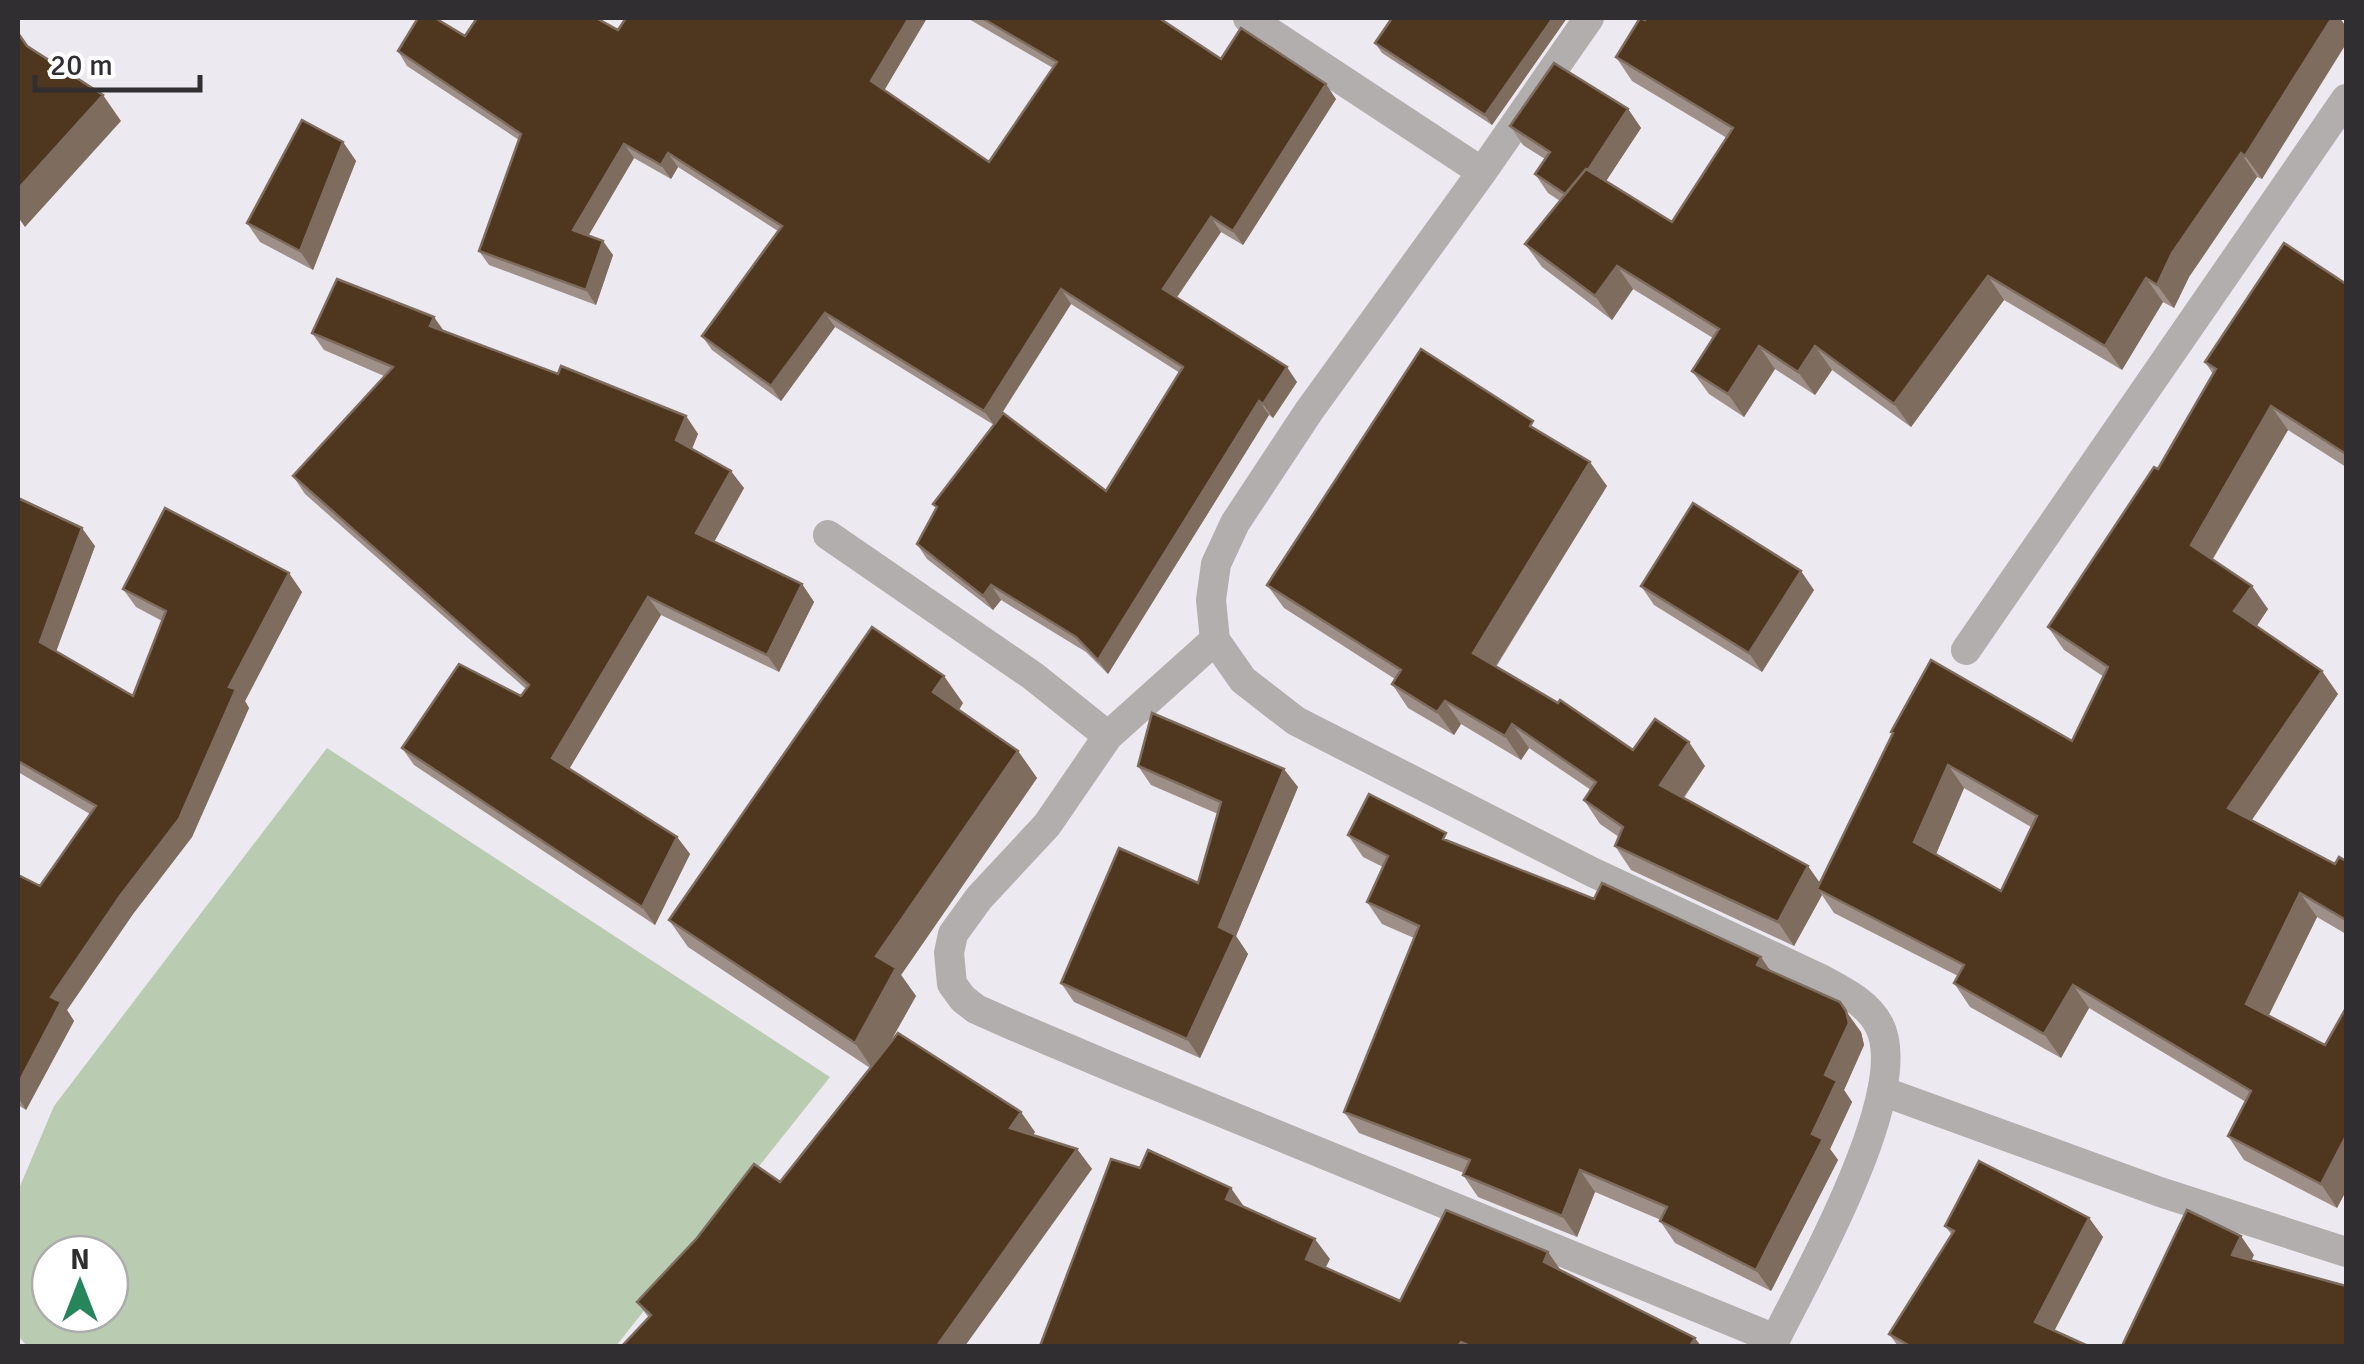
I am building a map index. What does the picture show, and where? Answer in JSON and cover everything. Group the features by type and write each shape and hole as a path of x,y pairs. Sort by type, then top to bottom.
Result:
{"street":[{"path":"1248,18 1482,172"},
{"path":"1215,640 1108,736 1047,825 979,898 953,934 952,984 963,998 976,1009 1098,1062 1774,1343 1855,1177 1882,1091 1886,1047 1880,1026 1869,1010 1850,995 1592,872 1296,721 1243,680 1215,640 1211,600 1216,564 1236,523 1310,411 1589,18"},
{"path":"1966,650 2346,98"},
{"path":"828,535 1034,676 1108,736"},
{"path":"1882,1091 2160,1192 2346,1252"}],"green space":[{"path":"327,748 830,1077 616,1346 27,1346 18,1336 18,1191 54,1106"}],"building":[{"path":"418,18 435,18 465,36 477,18 596,18 618,30 626,18 909,18 871,81 989,162 1057,62 982,18 1159,18 1221,59 1241,28 1326,84 1233,231 1211,217 1163,289 1287,367 1263,404 1259,401 1098,660 1076,637 991,585 983,596 917,544 937,507 933,504 1003,413 1106,491 1183,367 1061,289 984,411 825,313 771,386 702,336 782,226 668,153 661,165 624,144 573,230 603,241 586,290 479,251 521,134 398,51"},
{"path":"1392,18 1553,18 1485,115 1375,43"},
{"path":"1640,18 2332,18 2245,156 2241,153 2172,253 2157,285 2146,278 2105,346 1988,276 1894,404 1815,346 1798,372 1759,346 1728,394 1692,371 1719,329 1617,266 1595,296 1525,244 1586,169 1672,222 1733,128 1616,57"},
{"path":"18,33 27,46 103,95 18,189"},
{"path":"1554,63 1628,109 1588,170 1565,194 1535,174 1550,152 1510,126"},
{"path":"302,120 343,142 300,251 247,223"},
{"path":"2284,243 2346,284 2346,454 2271,406 2191,545 2252,586 2234,611 2322,671 2228,808 2335,864 2339,857 2346,861 2346,920 2300,893 2246,1004 2325,1045 2346,1008 2346,1139 2321,1184 2228,1136 2251,1091 2073,985 2044,1034 1954,983 1964,965 1817,889 1891,732 1931,660 2072,741 2108,667 2048,627 2154,467 2158,469 2216,369 2205,362","holes":["1948,765 2037,816 2001,891 1914,842"]},
{"path":"337,279 434,317 430,326 558,374 561,366 686,416 676,440 731,471 696,533 802,584 767,655 648,597 552,758 677,837 642,907 402,748 459,664 521,696 529,685 293,476 393,367 312,333"},
{"path":"1421,349 1533,421 1530,426 1590,462 1473,653 1558,703 1560,700 1633,750 1655,719 1689,742 1660,785 1808,866 1778,922 1615,846 1623,827 1584,800 1596,782 1512,724 1505,736 1445,701 1437,712 1392,684 1401,670 1267,585"},
{"path":"18,498 82,528 40,642 133,696 166,611 123,589 165,508 289,573 229,687 236,689 179,819 51,997 61,1002 18,1084 18,875 40,886 96,806 18,761"},
{"path":"1693,503 1801,571 1749,653 1641,586"},
{"path":"872,627 944,676 933,692 1018,751 876,956 896,968 855,1043 669,920"},
{"path":"1152,713 1284,769 1219,927 1235,935 1187,1039 1061,983 1119,848 1198,883 1221,802 1138,766"},
{"path":"1369,794 1446,833 1443,839 1594,899 1602,883 1761,957 1757,965 1840,1002 1849,1023 1825,1075 1837,1081 1812,1134 1823,1139 1756,1270 1660,1221 1667,1207 1580,1170 1562,1216 1463,1175 1470,1160 1344,1112 1419,926 1367,902 1388,856 1348,835"},
{"path":"898,1033 1021,1112 1010,1128 1077,1149 939,1343 944,1346 622,1346 651,1315 637,1302 697,1238 754,1164 780,1182"},
{"path":"1148,1150 1231,1188 1226,1199 1315,1239 1306,1259 1400,1301 1446,1210 1548,1252 1544,1262 1695,1338 1690,1346 1470,1346 1461,1342 1458,1346 1040,1346 1111,1159 1140,1168"},
{"path":"1979,1161 2089,1218 2035,1322 2088,1346 1910,1346 1889,1334 1954,1231 1945,1226"},
{"path":"2187,1210 2241,1236 2232,1255 2346,1286 2346,1346 2122,1346"}]}
